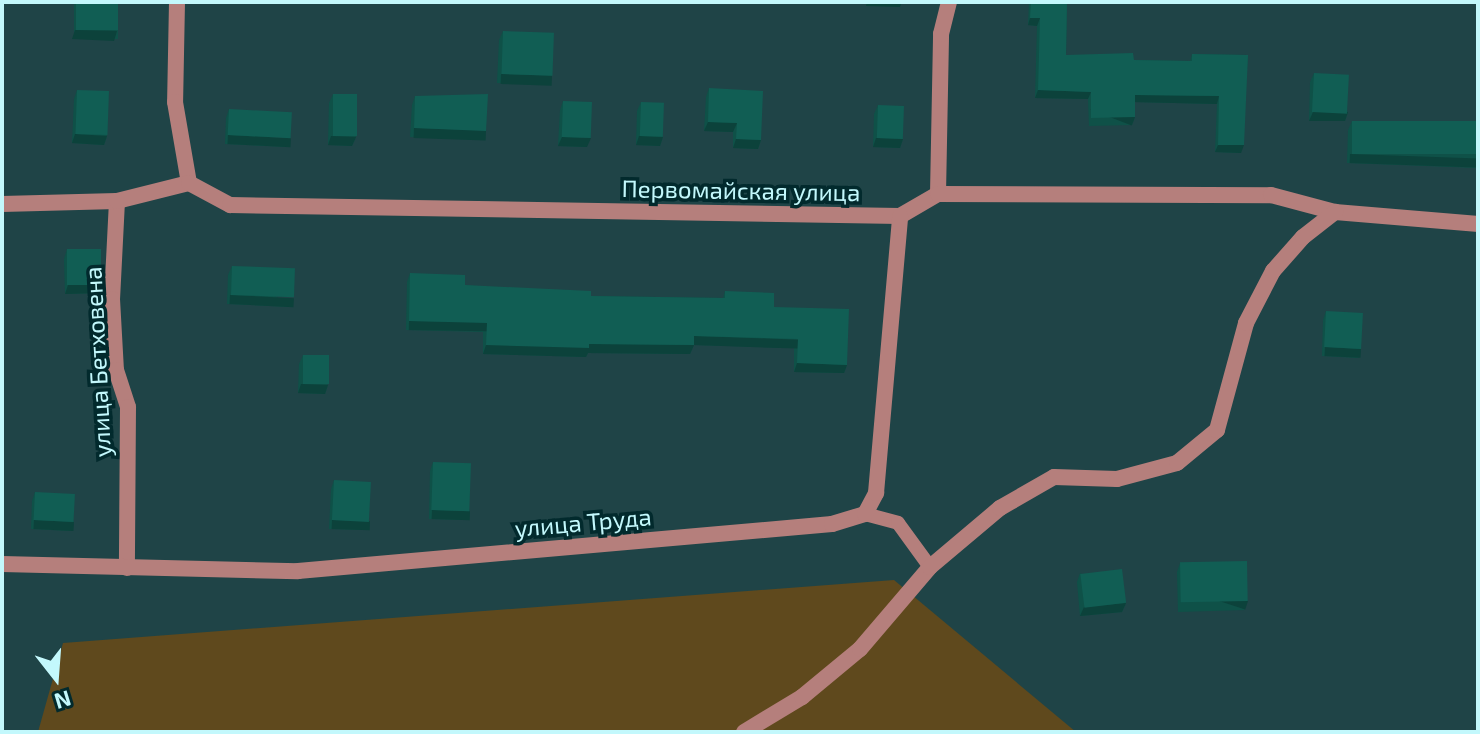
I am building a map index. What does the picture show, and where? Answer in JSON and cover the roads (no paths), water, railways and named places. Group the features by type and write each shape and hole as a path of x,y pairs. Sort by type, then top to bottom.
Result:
{"street":[{"path":"2,204 117,201 189,183 175,102 177,2"},
{"path":"938,194 939,62 949,2"},
{"name":"Первомайская улица","path":"189,183 230,205 900,216"},
{"path":"865,514 876,493 900,216 938,194 1271,195 1335,212 1478,224"},
{"name":"улица Бетховена","path":"117,201 112,299 116,370 128,407 127,568"},
{"path":"744,732 802,697 860,649 930,567 1000,508 1054,477 1117,479 1177,463 1217,430 1246,323 1273,271 1303,237 1335,212"},
{"name":"улица Труда","path":"2,564 298,571 832,524 865,514"}],"lane":[{"path":"865,514 898,523 930,567"}]}
